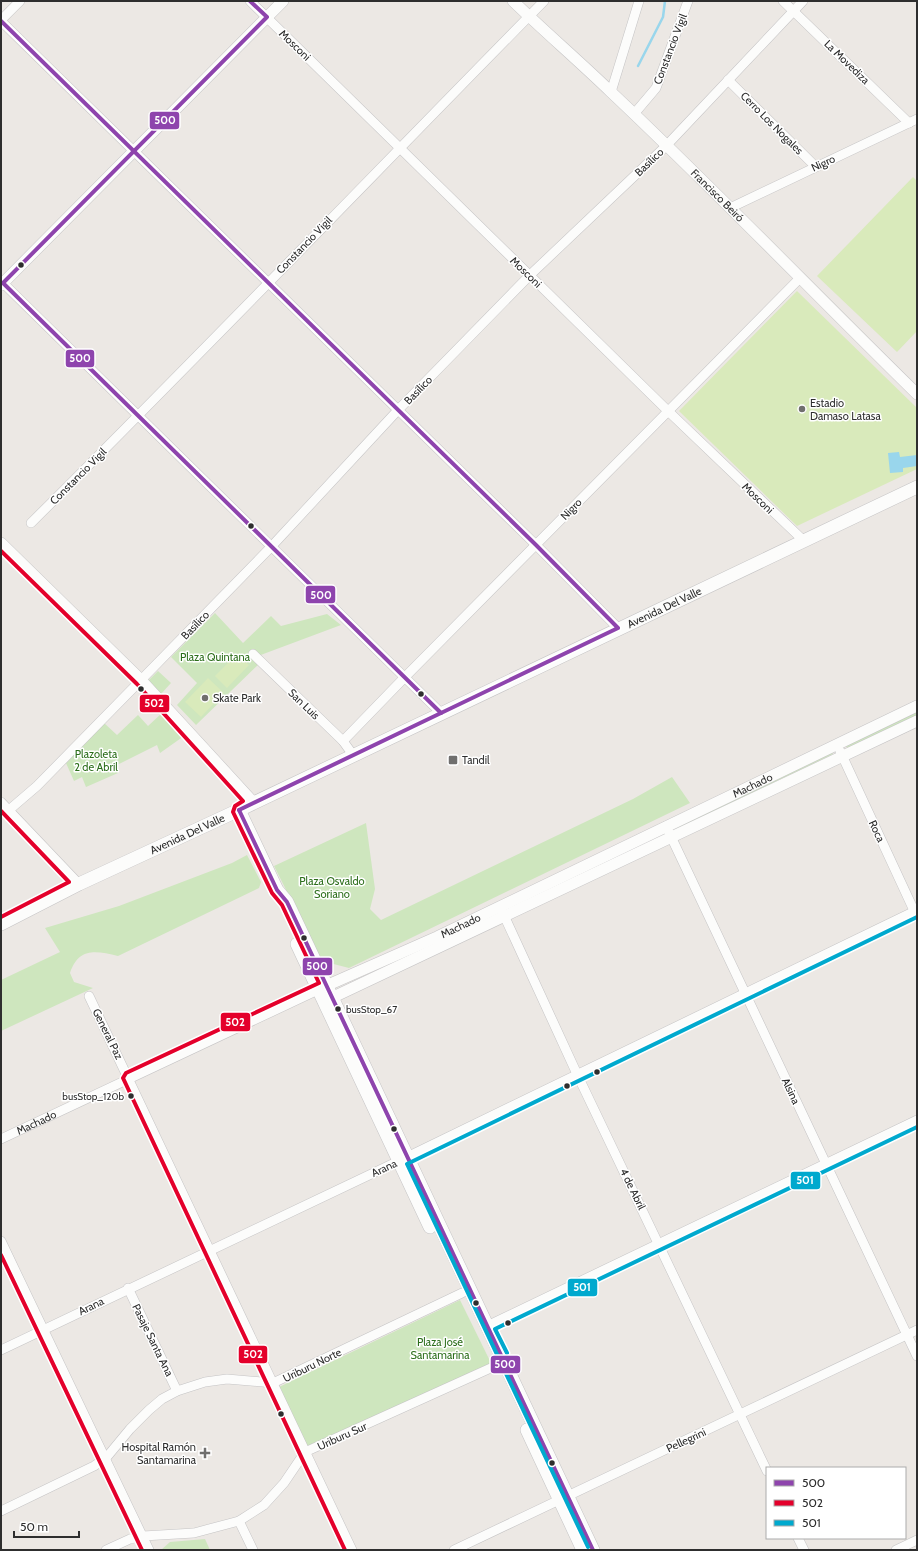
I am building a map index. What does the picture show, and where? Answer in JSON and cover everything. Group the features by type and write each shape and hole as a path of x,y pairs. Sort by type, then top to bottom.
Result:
{"main road":[{"name":"Avenida Del Valle","path":"1,924 79,884 239,810 618,628 917,487"},
{"path":"239,810 278,890 287,902 328,1000 403,1159 487,1326 500,1364"},
{"path":"403,1159 462,1293 500,1364 564,1498 593,1550"},
{"path":"564,1498 583,1550"}],"street":[{"path":"20,1 1,21 536,545 618,628"},
{"name":"Mosconi","path":"250,1 668,411 804,541"},
{"path":"283,1 2,283 441,713"},
{"name":"Francisco Beiró","path":"513,1 634,114 730,208 799,279 917,394"},
{"name":"Constancio Vigil","path":"31,523 138,417 399,147 544,1"},
{"path":"611,92 639,1"},
{"name":"Constancio Vigil","path":"634,114 656,88 688,1"},
{"name":"La Movediza","path":"784,1 913,121"},
{"name":"Basílico","path":"5,812 37,786 270,547 398,410 530,276 666,146 803,1"},
{"name":"Cerro Los Nogales","path":"728,80 815,166"},
{"name":"Nigro","path":"730,208 815,166 913,121"},
{"name":"Nigro","path":"344,741 404,678 799,279"},
{"path":"1,544 141,680 253,802"},
{"name":"San Luis","path":"253,654 344,741 353,755"},
{"name":"Machado","path":"328,1000 666,826 917,706"},
{"name":"Machado","path":"1,1139 129,1078 436,937 502,911 672,837 917,721"},
{"name":"Roca","path":"836,744 916,913"},
{"path":"1,802 5,812 79,884"},
{"name":"Alsina","path":"666,826 917,1356"},
{"name":"4 de Abril","path":"502,911 577,1074 766,1469"},
{"name":"Arana","path":"1,1350 128,1288 210,1251 403,1159 745,992 916,913"},
{"name":"General Paz","path":"89,996 352,1550"},
{"path":"487,1326 917,1120"},
{"path":"1,1241 149,1550"},
{"name":"Pasaje Santa Ana","path":"128,1288 177,1391"},
{"name":"Uriburu Norte","path":"1,1511 94,1466 106,1458 130,1429 150,1410 162,1399 177,1391 204,1382 227,1379 273,1384 462,1293"},
{"name":"Pellegrini","path":"454,1550 917,1330"},
{"name":"Uriburu Sur","path":"106,1550 130,1539 143,1536 194,1533 239,1522 264,1505 284,1483 305,1452 500,1364"},
{"path":"239,1522 253,1550"},
{"path":"798,1539 804,1550"},
{"path":"896,1550 917,1540"}],"green space":[{"path":"913,177 917,181 917,331 897,352 817,276"},
{"path":"797,291 917,408 917,469 797,526 679,411"},
{"name":"Plaza Quintana","path":"215,613 243,643 271,616 281,626 327,614 341,625 258,656 263,660 196,725 177,705 197,683 171,657"},
{"path":"237,654 249,665 227,688 215,676"},
{"path":"158,671 171,683 161,694 148,681"},
{"name":"Skate Park","path":"208,678 224,693 201,717 185,702"},
{"path":"917,711 917,715 848,749 846,746"},
{"name":"Plazoleta 2 de Abril","path":"161,714 184,736 160,753 157,745 115,766 118,773 86,787 82,777 74,781 66,763 104,723 117,735 138,715 148,726"},
{"path":"831,751 833,754 676,830 675,827"},
{"name":"Plaza Osvaldo Soriano","path":"672,777 690,803 349,968 322,961 274,866 366,823 375,889 370,909 381,920 633,799"},
{"path":"247,855 261,882 259,888 118,956 96,952 83,955 78,959 70,973 74,982 93,988 1,1031 1,980 60,952 45,928 119,906 232,863"},
{"name":"Plaza José Santamarina","path":"460,1300 491,1363 308,1447 279,1387"},
{"path":"205,1539 210,1550 161,1550 170,1542"}],"water":[{"path":"899,452 900,457 917,455 917,466 903,468 903,472 890,473 888,453"}],"waterway":[{"path":"638,66 663,17 665,1"}],"transit line":[{"name":"500","path":"250,1 267,17 3,283 441,713"},
{"name":"500","path":"1,21 536,545 618,628 239,810"},
{"name":"502","path":"1,551 137,684 243,801 235,806 233,812 272,893 282,905 319,983 126,1073 123,1078 345,1550"},
{"name":"500","path":"239,810 277,890 287,902 593,1550"},
{"name":"502","path":"1,811 69,882 1,917"},
{"name":"501","path":"588,1547 407,1164 917,917"},
{"name":"501","path":"507,1353 495,1329 917,1127"},
{"name":"502","path":"1,1255 142,1550"}],"place":[{"name":"Estadio Damaso Latasa","path":"802,409"},
{"name":"Skate Park","path":"205,698"},
{"name":"Tandil","path":"453,760"},
{"name":"busStop_67","path":"338,1009"},
{"name":"busStop_120b","path":"131,1096"},
{"name":"Hospital Ramón Santamarina","path":"205,1453"}]}
